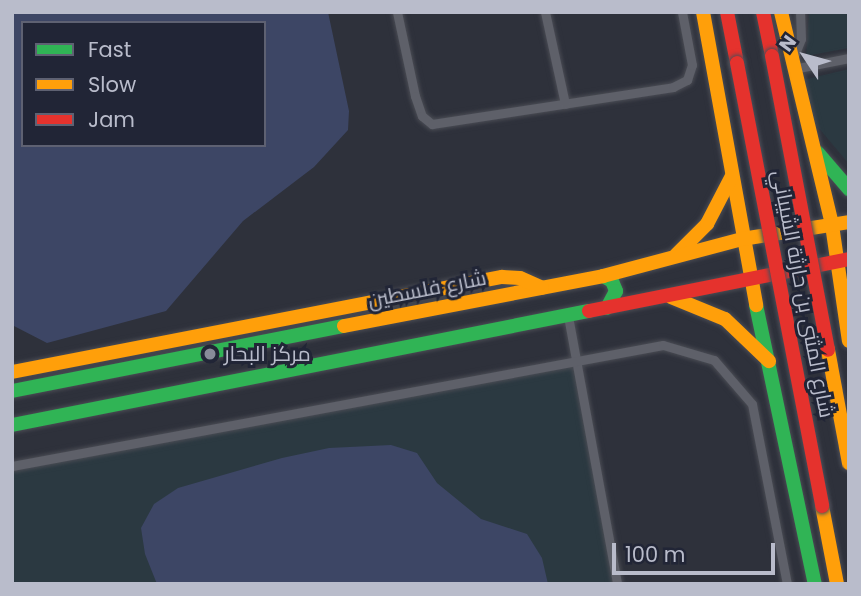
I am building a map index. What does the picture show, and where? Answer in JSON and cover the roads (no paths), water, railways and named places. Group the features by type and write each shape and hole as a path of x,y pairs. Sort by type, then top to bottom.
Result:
{"main road":[{"path":"703,12 733,174 742,240 815,584"},
{"name":"شارع المثنى بن حارثة الشيباني","path":"727,12 838,584"},
{"name":"شارع المثنى بن حارثة الشيباني","path":"763,12 849,463"},
{"path":"781,12 831,225 843,260 849,341"},
{"path":"813,147 849,189"},
{"path":"662,261 695,240 733,174"},
{"name":"شارع فلسطين","path":"12,391 603,276 742,240 849,222"},
{"path":"12,425 843,260"},
{"path":"603,276 612,281 616,291 607,308"},
{"path":"12,372 502,277 520,278 542,288"},
{"path":"666,296 705,308 725,319 769,361"},
{"path":"220,351 248,327"}],"street":[{"path":"397,12 415,96 422,116 432,124 673,87 687,80 692,65 682,12"},
{"path":"545,12 565,104"},
{"path":"800,12 801,39 792,66 849,58"},
{"path":"568,316 580,363 617,584"},
{"path":"12,466 580,363 663,345 713,360 752,404 787,584"}],"water":[{"path":"12,12 328,12 349,111 348,130 314,167 243,221 166,311 47,343 12,325"},
{"path":"391,445 417,453 437,483 481,519 527,534 542,558 548,584 157,584 145,554 141,528 154,504 178,488 282,458 329,448"}],"place":[{"name":"مركز البحار","path":"210,354"}]}
